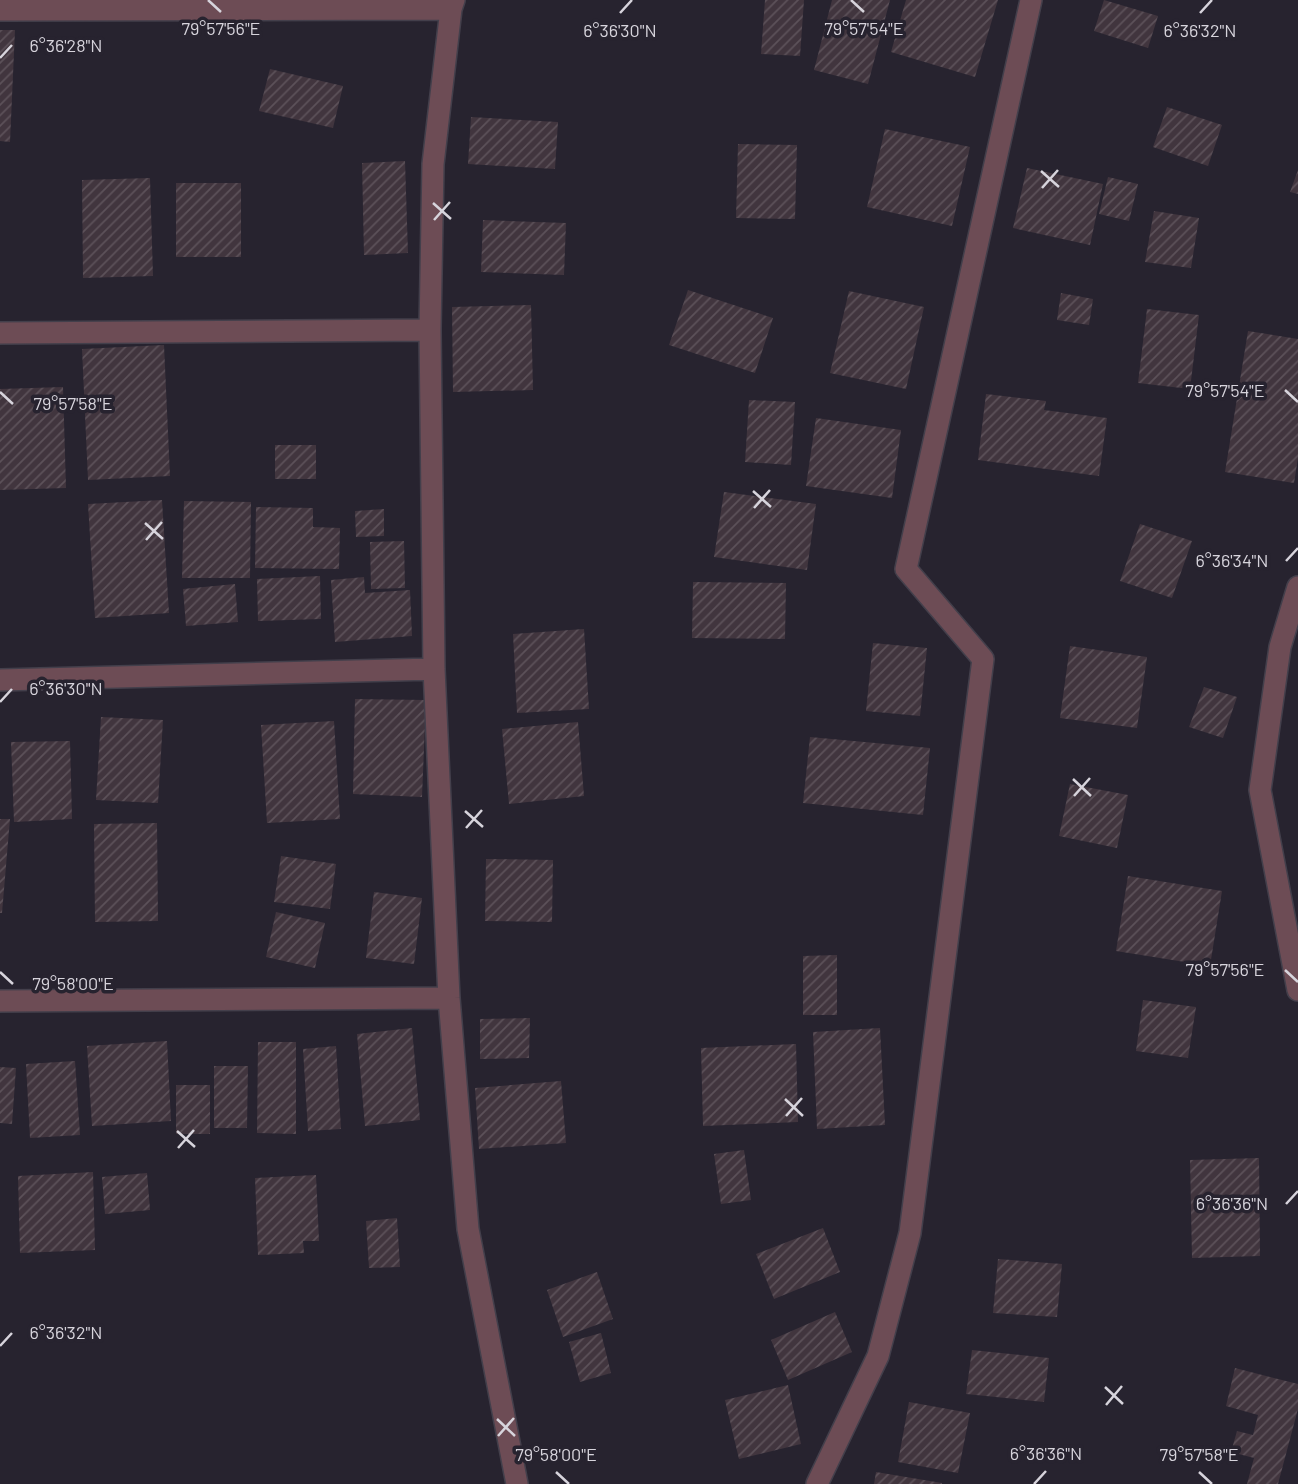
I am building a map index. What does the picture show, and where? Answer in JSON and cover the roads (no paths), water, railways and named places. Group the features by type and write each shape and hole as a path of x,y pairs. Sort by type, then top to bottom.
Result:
{"street":[{"path":"817,1484 878,1356 910,1233 983,659 906,569 1031,0"},
{"path":"0,10 453,5 433,164 430,330 434,669 449,998 468,1229 517,1484"},
{"path":"0,333 430,330"},
{"path":"1298,587 1289,649 1260,790 1298,990"},
{"path":"0,680 434,669"},
{"path":"0,1001 449,998"}]}
